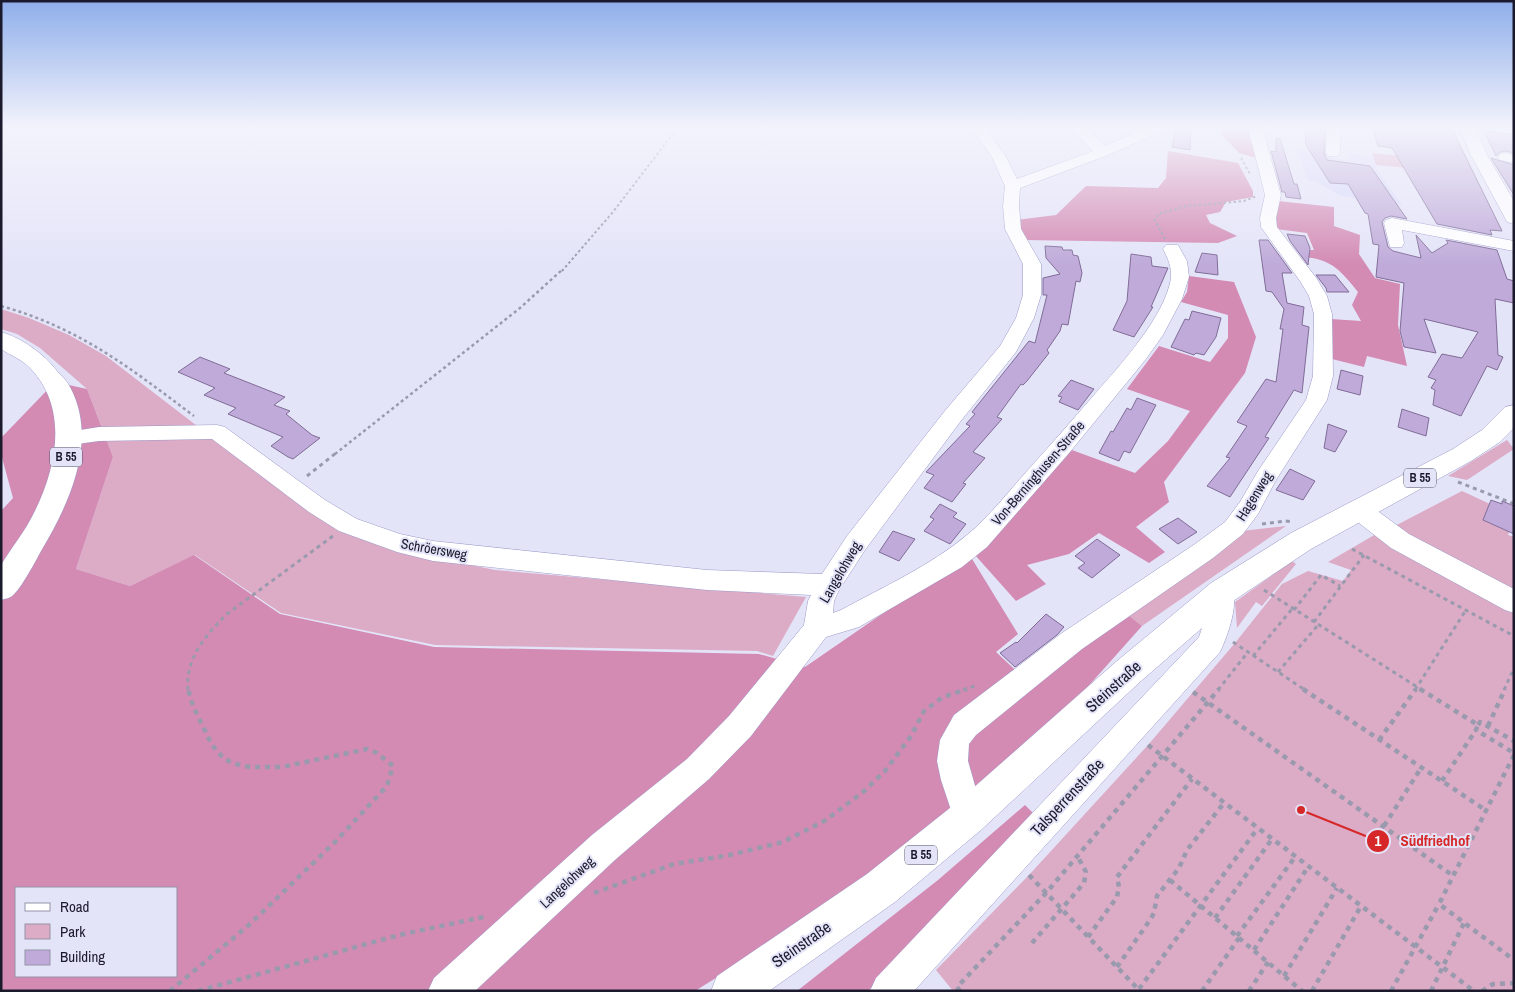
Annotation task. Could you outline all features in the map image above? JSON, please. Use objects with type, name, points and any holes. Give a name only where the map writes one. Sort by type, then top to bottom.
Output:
[{"type":"main road","points":[[1489,173],[1514,218]]},
{"type":"main road","name":"B 55","points":[[1,339],[33,359],[55,382],[64,397],[70,438],[62,482],[54,503],[22,560],[1,588]]},
{"type":"main road","name":"Steinstraße","points":[[732,991],[881,888],[968,817],[1129,670],[1228,598],[1295,544],[1462,454],[1491,436],[1514,413]]},
{"type":"street","points":[[1007,173],[1013,186],[1047,173]]},
{"type":"street","name":"Hagenweg","points":[[968,817],[954,767],[953,756],[954,744],[965,726],[1072,641],[1204,551],[1234,528],[1249,508],[1270,470],[1316,400],[1323,376],[1322,314],[1318,296],[1308,279],[1269,227],[1268,218],[1273,195],[1267,173]]},
{"type":"street","name":"Langelohweg","points":[[447,991],[604,847],[698,769],[740,726],[818,629],[819,610],[829,584],[856,543],[952,417],[1009,348],[1020,330],[1032,295],[1033,277],[1032,264],[1013,229],[1011,206],[1013,186]]},
{"type":"street","points":[[1396,243],[1392,224],[1514,246]]},
{"type":"street","name":"Von-Berninghusen-Straße","points":[[818,629],[849,619],[953,560],[978,540],[1000,517],[1062,447],[1139,355],[1153,335],[1177,290],[1180,277],[1178,261],[1172,249]]},
{"type":"street","name":"Schröersweg","points":[[217,432],[292,488],[348,525],[397,543],[433,551],[483,558],[707,580],[829,584]]},
{"type":"street","points":[[70,438],[99,434],[217,432]]},
{"type":"street","points":[[1359,510],[1400,541],[1514,602]]},
{"type":"street","name":"Talsperrenstraße","points":[[889,991],[1210,644],[1228,598]]},
{"type":"path","points":[[292,488],[476,343],[556,277],[582,250],[643,173]]},
{"type":"path","points":[[1172,249],[1156,220],[1158,214],[1187,206],[1244,201],[1258,196]]},
{"type":"path","points":[[1,306],[46,319],[93,342],[217,432]]},
{"type":"path","points":[[1458,482],[1512,502],[1510,505]]},
{"type":"path","points":[[170,991],[249,925],[336,841],[387,786],[393,766],[372,750],[352,751],[321,760],[261,768],[242,766],[227,760],[216,752],[189,698],[186,685],[187,674],[200,643],[227,614],[348,525]]},
{"type":"path","points":[[1352,549],[1514,636]]},
{"type":"path","points":[[1278,672],[1316,624],[1340,586],[1364,555]]},
{"type":"path","points":[[1253,656],[1321,575],[1340,586]]},
{"type":"path","points":[[1391,991],[1439,904],[1452,875],[1487,811],[1514,754],[1417,687],[1293,609],[1228,598],[1248,652],[1487,811]]},
{"type":"path","points":[[1379,740],[1417,687],[1466,610]]},
{"type":"path","points":[[960,991],[957,987],[1078,857],[1248,652]]},
{"type":"path","points":[[1488,726],[1514,668]]},
{"type":"path","points":[[1177,679],[1452,875]]},
{"type":"path","points":[[584,897],[674,864],[730,855],[783,842],[826,820],[863,792],[885,770],[911,736],[924,711],[943,697],[986,682]]},
{"type":"path","points":[[1442,782],[1480,722],[1514,741]]},
{"type":"path","points":[[1130,731],[1474,991]]},
{"type":"path","points":[[1384,826],[1421,768]]},
{"type":"path","points":[[1088,937],[1117,897],[1119,891],[1117,877],[1192,779]]},
{"type":"path","points":[[1116,967],[1150,920],[1154,913],[1157,896],[1182,862],[1187,850],[1224,803]]},
{"type":"path","points":[[1012,857],[1140,990],[1258,828]]},
{"type":"path","points":[[1215,918],[1272,839]]},
{"type":"path","points":[[1032,943],[1084,883],[1087,876],[1078,857]]},
{"type":"path","points":[[1202,991],[1295,857]]},
{"type":"path","points":[[1254,950],[1308,867]]},
{"type":"path","points":[[1170,880],[1302,991]]},
{"type":"path","points":[[1284,976],[1337,888]]},
{"type":"path","points":[[1439,904],[1514,960]]},
{"type":"path","points":[[1312,991],[1361,906]]},
{"type":"path","points":[[198,991],[399,935],[494,915]]},
{"type":"path","points":[[1431,991],[1464,923]]},
{"type":"path","points":[[1249,991],[1268,962]]},
{"type":"path","points":[[1482,991],[1493,984],[1514,983]]},
{"type":"shaded area","points":[[1166,173],[1244,173],[1253,191],[1253,197],[1226,202],[1220,212],[1206,215],[1210,223],[1237,236],[1218,243],[1023,240],[1016,220],[1056,215],[1086,186],[1158,188],[1166,178]]},
{"type":"shaded area","points":[[1306,173],[1379,173],[1402,205],[1341,196],[1315,181],[1309,181]]},
{"type":"shaded area","points":[[1278,201],[1334,207],[1334,226],[1360,235],[1359,254],[1375,278],[1400,284],[1398,325],[1407,366],[1367,356],[1364,367],[1328,358],[1331,319],[1361,321],[1352,305],[1358,292],[1336,268],[1322,260],[1304,257],[1298,250],[1314,250],[1307,233],[1276,229],[1271,222]]},
{"type":"shaded area","points":[[1189,276],[1234,282],[1256,337],[1245,373],[1164,482],[1169,502],[1136,527],[1165,552],[1149,563],[1099,533],[1069,554],[1027,565],[1046,584],[1016,601],[975,555],[1069,449],[1135,473],[1168,441],[1190,411],[1127,389],[1159,346],[1210,362],[1228,338],[1228,315],[1181,302],[1187,292]]},
{"type":"shaded area","points":[[55,382],[87,389],[113,457],[76,569],[130,586],[194,555],[280,614],[434,647],[759,654],[805,667],[969,554],[1018,634],[996,652],[1027,681],[1127,614],[1142,626],[1076,700],[969,797],[846,897],[695,991],[1,991],[1,511],[13,498],[1,454],[1,438]]},
{"type":"shaded area","points":[[1025,805],[1033,813],[911,948],[868,991],[797,991],[938,880]]},
{"type":"green space","points":[[1,309],[29,318],[69,335],[106,356],[244,462],[390,548],[495,570],[806,597],[773,656],[757,651],[435,645],[281,613],[195,555],[130,586],[76,569],[113,457],[87,389],[40,348],[17,334],[1,329]]},
{"type":"green space","points":[[1507,440],[1514,449],[1467,480],[1448,476]]},
{"type":"green space","points":[[1462,491],[1490,504],[1483,520],[1509,532],[1508,535],[1514,537],[1514,597],[1391,528]]},
{"type":"green space","points":[[1286,526],[1142,626],[1127,614],[1242,531]]},
{"type":"green space","points":[[1376,534],[1514,607],[1514,991],[953,991],[936,970],[1029,875],[1148,745],[1235,643],[1282,584],[1308,571],[1343,581],[1351,570],[1328,562]]},
{"type":"green space","points":[[1292,561],[1296,564],[1262,606],[1256,602],[1237,628],[1235,602]]},
{"type":"building","points":[[1277,173],[1291,173],[1294,184],[1297,184],[1301,199],[1286,197],[1285,192],[1282,192]]},
{"type":"building","points":[[1324,173],[1375,173],[1407,219],[1391,216],[1385,218],[1382,222],[1388,247],[1393,251],[1421,258],[1416,235],[1432,253],[1448,243],[1446,240],[1497,250],[1507,279],[1514,281],[1514,303],[1495,299],[1498,355],[1503,357],[1497,370],[1487,366],[1461,416],[1433,405],[1435,390],[1431,388],[1436,380],[1428,377],[1442,354],[1462,358],[1478,332],[1424,319],[1436,353],[1404,347],[1400,331],[1404,283],[1376,277],[1379,245],[1373,244],[1368,214],[1365,213],[1348,184],[1330,183]]},
{"type":"building","points":[[1407,173],[1474,173],[1502,231],[1490,230],[1492,235],[1437,224]]},
{"type":"building","points":[[1501,173],[1514,173],[1514,195]]},
{"type":"building","points":[[1287,234],[1305,236],[1310,248],[1308,265],[1290,241]]},
{"type":"building","points":[[1259,240],[1268,240],[1292,273],[1282,273],[1287,303],[1304,307],[1302,325],[1309,327],[1302,393],[1294,390],[1265,437],[1269,438],[1230,497],[1207,486],[1230,458],[1226,457],[1247,426],[1237,422],[1266,379],[1276,382],[1283,329],[1280,329],[1284,309],[1272,292],[1266,291]]},
{"type":"building","points":[[1045,246],[1062,247],[1063,250],[1072,250],[1073,255],[1078,256],[1082,273],[1080,282],[1076,281],[1068,325],[1062,324],[1060,331],[1047,350],[1049,353],[1027,381],[1023,385],[1021,384],[997,417],[1002,419],[973,452],[985,458],[963,483],[966,484],[952,502],[924,488],[934,475],[926,472],[970,426],[966,424],[975,414],[972,412],[1029,341],[1035,343],[1047,295],[1043,295],[1043,278],[1060,274],[1046,258]]},
{"type":"building","points":[[1202,253],[1217,255],[1218,275],[1195,272]]},
{"type":"building","points":[[1131,254],[1151,257],[1152,266],[1168,268],[1151,307],[1153,307],[1134,337],[1113,330],[1127,301]]},
{"type":"building","points":[[1316,275],[1335,275],[1349,292],[1327,292]]},
{"type":"building","points":[[1192,311],[1221,318],[1216,337],[1204,355],[1196,353],[1194,355],[1171,347],[1185,319],[1189,320]]},
{"type":"building","points":[[200,357],[230,369],[224,373],[285,397],[274,405],[290,411],[286,414],[312,435],[320,438],[293,459],[271,446],[283,437],[228,414],[236,408],[204,395],[215,388],[178,372]]},
{"type":"building","points":[[1341,370],[1363,376],[1360,395],[1337,389]]},
{"type":"building","points":[[1071,380],[1094,389],[1078,410],[1059,402],[1062,397],[1058,396]]},
{"type":"building","points":[[1137,398],[1156,405],[1130,453],[1124,451],[1119,461],[1099,453],[1111,431],[1113,432],[1127,408],[1131,410]]},
{"type":"building","points":[[1402,409],[1429,418],[1426,436],[1398,427]]},
{"type":"building","points":[[1328,424],[1347,431],[1335,452],[1324,448]]},
{"type":"building","points":[[1290,469],[1315,481],[1303,500],[1276,490]]},
{"type":"building","points":[[1491,500],[1502,504],[1502,501],[1514,506],[1514,534],[1483,520]]},
{"type":"building","points":[[940,504],[957,513],[953,517],[966,524],[950,544],[924,531],[934,519],[930,517]]},
{"type":"building","points":[[1178,518],[1197,532],[1178,544],[1159,529]]},
{"type":"building","points":[[893,531],[915,539],[899,561],[879,552]]},
{"type":"building","points":[[1097,539],[1120,555],[1092,578],[1078,568],[1085,563],[1075,556]]},
{"type":"building","points":[[1046,614],[1064,627],[1057,635],[1015,667],[1000,653],[1017,643]]},
{"type":"place","name":"Südfriedhof","points":[[1301,810]]}]
